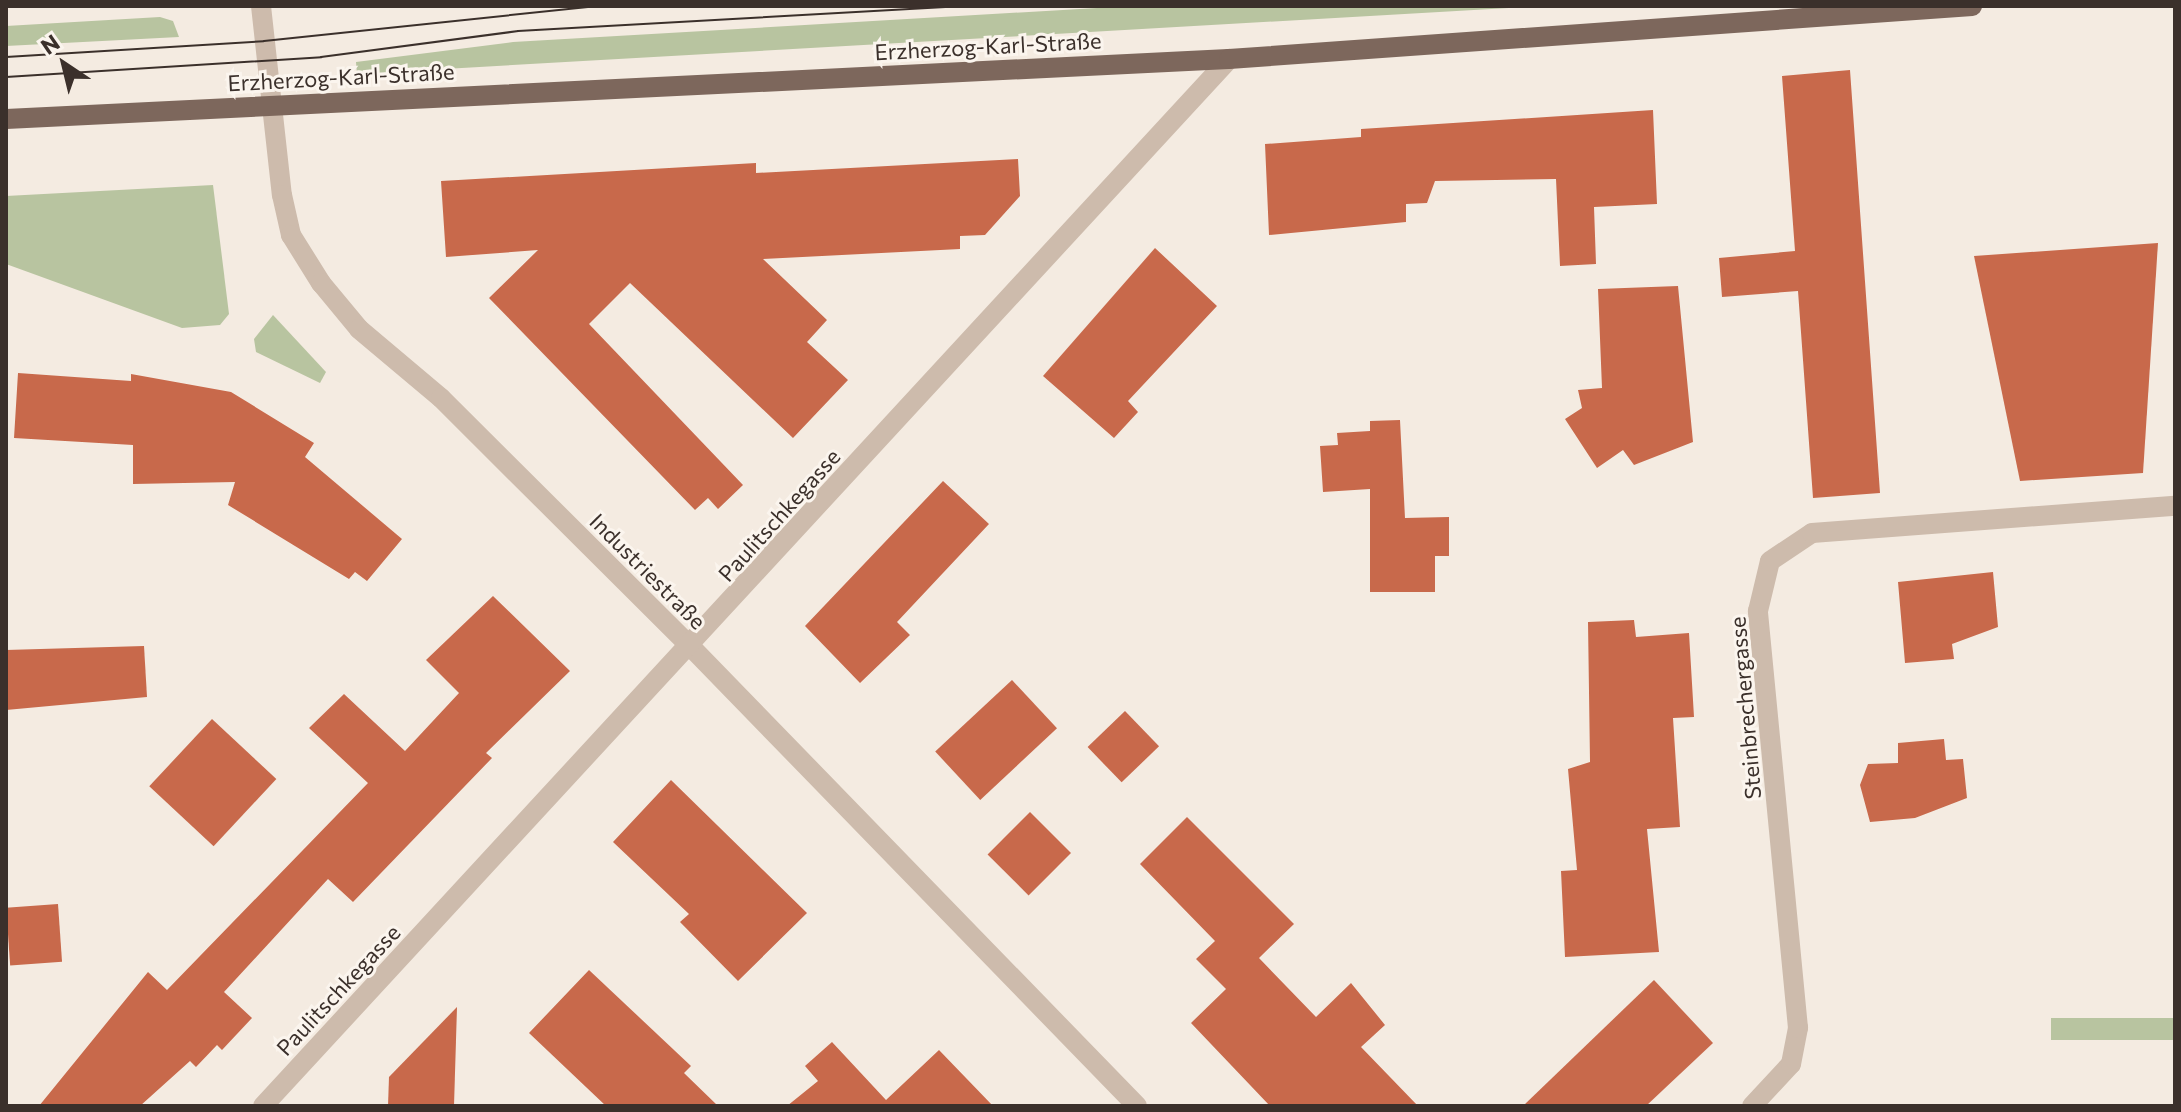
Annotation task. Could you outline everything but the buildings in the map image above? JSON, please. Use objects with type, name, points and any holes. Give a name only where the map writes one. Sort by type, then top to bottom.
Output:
[{"type":"main road","name":"Erzherzog-Karl-Straße","points":[[6,119],[1229,59],[1972,6]]},
{"type":"street","name":"Industriestraße","points":[[261,6],[270,105],[291,235],[321,283],[359,329],[441,398],[691,647],[1137,1106]]},
{"type":"street","name":"Paulitschkegasse","points":[[263,1106],[691,647],[1229,59]]},
{"type":"street","name":"Steinbrechergasse","points":[[1752,1106],[1791,1064],[1798,1028],[1758,611],[1770,561],[1812,533],[2175,506]]},
{"type":"green space","points":[[1131,6],[1544,6],[357,74],[356,62],[513,42]]},
{"type":"green space","points":[[160,17],[173,21],[179,37],[6,46],[6,26]]},
{"type":"green space","points":[[213,185],[229,314],[220,325],[182,328],[6,264],[6,196]]},
{"type":"green space","points":[[273,315],[326,372],[320,383],[256,352],[254,339]]},
{"type":"green space","points":[[2051,1018],[2175,1018],[2175,1040],[2051,1040]]},
{"type":"tram line","points":[[6,57],[264,41],[595,6]]},
{"type":"tram line","points":[[6,77],[321,57],[518,31],[963,6]]}]
